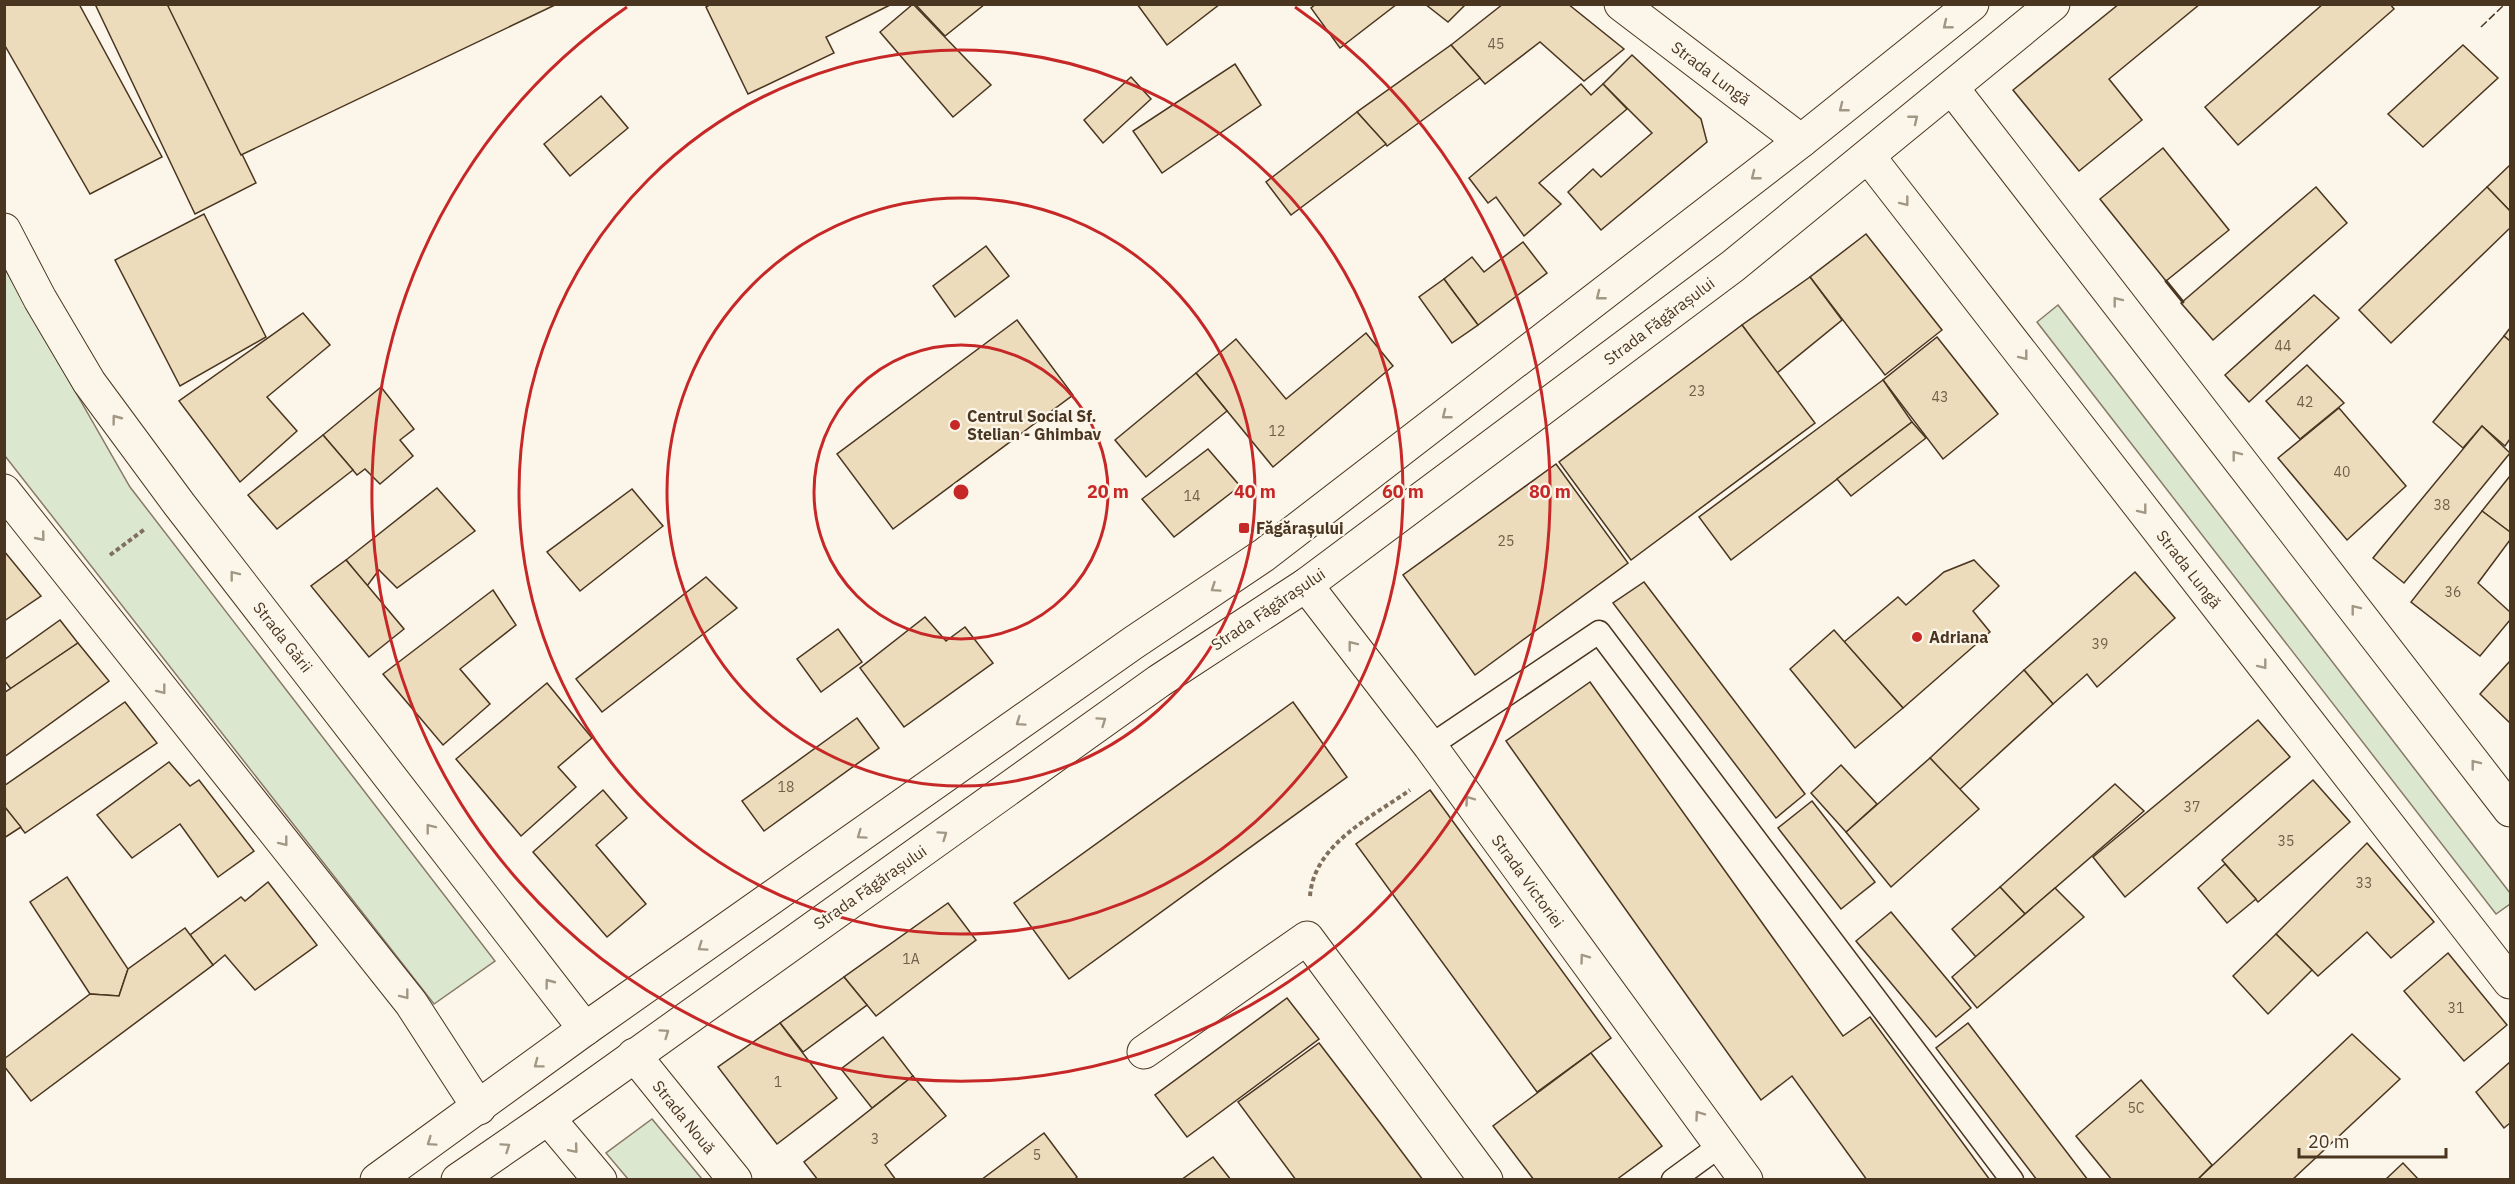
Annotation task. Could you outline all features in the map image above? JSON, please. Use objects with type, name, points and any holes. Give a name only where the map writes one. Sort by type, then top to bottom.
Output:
[{"type":"main road","name":"Strada Lungă","points":[[1622,4],[1801,141]]},
{"type":"main road","points":[[377,1179],[479,1108],[585,1029],[1133,643],[1264,555],[1801,141],[1972,4]]},
{"type":"main road","name":"Strada Făgărașului","points":[[458,1179],[548,1118],[1159,681],[1306,585],[1732,266],[2053,4]]},
{"type":"main road","points":[[1952,88],[2511,810]]},
{"type":"main road","name":"Strada Lungă","points":[[1868,156],[2500,949],[2511,982]]},
{"type":"main road","name":"Strada Gării","points":[[4,230],[40,299],[89,382],[179,504],[585,1029]]},
{"type":"main road","points":[[4,491],[411,1003],[479,1108]]},
{"type":"main road","name":"Strada Victoriei","points":[[1306,585],[1437,756],[1746,1179]]},
{"type":"main road","points":[[1144,1052],[1307,938],[1486,1179]]},
{"type":"main road","name":"Strada Nouă","points":[[634,1055],[735,1179]]},
{"type":"main road","points":[[548,1118],[600,1179]]},
{"type":"lane","points":[[1437,756],[1599,632],[2012,1179]]},
{"type":"lane","points":[[1673,1179],[1721,1145]]},
{"type":"path","points":[[75,580],[179,504]]},
{"type":"path","points":[[1307,938],[1311,884],[1319,862],[1337,842],[1437,756]]},
{"type":"green space","points":[[4,267],[130,487],[495,961],[434,1004],[5,456]]},
{"type":"green space","points":[[2058,305],[2510,893],[2510,904],[2496,914],[2037,322]]},
{"type":"green space","points":[[652,1119],[702,1179],[628,1179],[606,1153]]},
{"type":"building","points":[[4,4],[79,4],[162,157],[90,194],[4,44]]},
{"type":"building","points":[[95,4],[169,4],[256,183],[195,214]]},
{"type":"building","points":[[167,4],[557,4],[241,155]]},
{"type":"building","points":[[711,4],[892,4],[826,37],[834,53],[748,94],[706,7]]},
{"type":"building","points":[[913,4],[991,85],[953,117],[880,32]]},
{"type":"building","points":[[915,4],[985,4],[945,36]]},
{"type":"building","points":[[1137,4],[1220,4],[1167,45]]},
{"type":"building","points":[[1316,4],[1397,4],[1340,48],[1311,8]]},
{"type":"building","points":[[1425,4],[1466,4],[1448,22]]},
{"type":"building","points":[[1503,4],[1568,4],[1624,49],[1584,81],[1540,42],[1485,84],[1451,45]]},
{"type":"building","points":[[2119,4],[2200,4],[2109,79],[2142,120],[2079,171],[2013,90]]},
{"type":"building","points":[[2323,4],[2390,4],[2394,9],[2238,145],[2205,107]]},
{"type":"building","points":[[1451,45],[1480,78],[1387,146],[1357,112]]},
{"type":"building","points":[[2463,45],[2498,78],[2423,147],[2388,114]]},
{"type":"building","points":[[1632,55],[1701,119],[1707,142],[1601,230],[1568,192],[1593,169],[1601,177],[1652,133],[1603,84]]},
{"type":"building","points":[[1235,64],[1261,105],[1162,173],[1133,131]]},
{"type":"building","points":[[1131,77],[1151,99],[1103,143],[1084,120]]},
{"type":"building","points":[[1581,84],[1591,95],[1603,84],[1627,109],[1539,183],[1561,204],[1524,236],[1496,197],[1488,203],[1469,178]]},
{"type":"building","points":[[601,96],[628,128],[570,176],[544,144]]},
{"type":"building","points":[[1357,112],[1386,144],[1291,215],[1266,182]]},
{"type":"building","points":[[2163,148],[2229,230],[2166,281],[2100,199]]},
{"type":"building","points":[[2510,165],[2510,211],[2487,187]]},
{"type":"building","points":[[2316,187],[2347,223],[2213,340],[2181,303]]},
{"type":"building","points":[[2487,187],[2510,211],[2510,228],[2391,343],[2359,310]]},
{"type":"building","points":[[204,214],[266,337],[180,386],[115,260]]},
{"type":"building","points":[[1866,234],[1942,330],[1885,375],[1810,277]]},
{"type":"building","points":[[1523,242],[1547,273],[1478,325],[1444,279],[1472,257],[1484,272]]},
{"type":"building","points":[[986,246],[1009,276],[955,317],[933,286]]},
{"type":"building","points":[[1810,277],[1842,320],[1777,373],[1742,325]]},
{"type":"building","points":[[1444,279],[1478,325],[1452,343],[1419,297]]},
{"type":"building","points":[[2314,295],[2339,318],[2249,402],[2225,375]]},
{"type":"building","points":[[303,313],[330,345],[267,397],[297,431],[240,482],[179,401]]},
{"type":"building","name":"Centrul Social Sf. Stelian - Ghimbav","points":[[1017,320],[1073,395],[893,529],[837,454]]},
{"type":"building","points":[[1742,325],[1815,423],[1631,560],[1559,462]]},
{"type":"building","points":[[2510,328],[2510,341],[2504,336]]},
{"type":"building","points":[[1366,333],[1393,366],[1273,467],[1196,373],[1236,339],[1286,399]]},
{"type":"building","points":[[2504,336],[2510,341],[2510,439],[2505,446],[2482,426],[2463,448],[2433,422]]},
{"type":"building","points":[[1937,337],[1998,414],[1943,459],[1883,380]]},
{"type":"building","points":[[2307,365],[2344,403],[2300,439],[2266,401]]},
{"type":"building","points":[[1196,373],[1227,411],[1146,477],[1115,440]]},
{"type":"building","points":[[1883,380],[1912,422],[1731,560],[1699,517]]},
{"type":"building","points":[[381,387],[414,429],[400,440],[413,456],[380,484],[365,469],[357,475],[323,435]]},
{"type":"building","points":[[2339,408],[2406,486],[2347,540],[2278,458]]},
{"type":"building","points":[[1912,422],[1926,438],[1851,496],[1837,479]]},
{"type":"building","points":[[2482,426],[2510,453],[2404,583],[2373,558]]},
{"type":"building","points":[[323,435],[353,470],[277,529],[248,495]]},
{"type":"building","points":[[1208,449],[1240,486],[1174,537],[1142,499]]},
{"type":"building","points":[[1556,464],[1628,563],[1475,675],[1403,575]]},
{"type":"building","points":[[2510,476],[2510,532],[2482,511]]},
{"type":"building","points":[[437,488],[475,531],[397,588],[379,570],[367,586],[346,560]]},
{"type":"building","points":[[632,489],[663,526],[580,591],[547,552]]},
{"type":"building","points":[[2482,511],[2510,532],[2510,540],[2478,583],[2510,612],[2510,620],[2480,656],[2411,602]]},
{"type":"building","points":[[4,551],[41,596],[4,621]]},
{"type":"building","points":[[346,560],[404,629],[369,657],[311,586]]},
{"type":"building","name":"Adriana","points":[[1974,560],[1999,586],[1973,611],[1990,632],[1903,708],[1844,642],[1898,597],[1906,605],[1944,572]]},
{"type":"building","points":[[2135,572],[2175,618],[2097,687],[2087,674],[2053,704],[2024,670]]},
{"type":"building","points":[[706,577],[737,608],[602,712],[576,679]]},
{"type":"building","points":[[1644,582],[1805,794],[1776,818],[1613,603]]},
{"type":"building","points":[[493,590],[516,625],[460,669],[490,704],[443,745],[383,674]]},
{"type":"building","points":[[925,617],[946,641],[965,627],[993,663],[904,727],[860,668]]},
{"type":"building","points":[[60,620],[78,643],[11,689],[4,680],[4,660]]},
{"type":"building","points":[[838,629],[862,662],[821,692],[797,659]]},
{"type":"building","points":[[1834,630],[1903,708],[1855,748],[1790,669]]},
{"type":"building","points":[[78,643],[109,681],[4,757],[4,693]]},
{"type":"building","points":[[2510,661],[2510,723],[2480,694]]},
{"type":"building","points":[[2024,670],[2053,704],[1959,790],[1930,758]]},
{"type":"building","points":[[1590,682],[1843,1036],[1870,1017],[1990,1180],[1867,1180],[1792,1076],[1761,1100],[1506,741]]},
{"type":"building","points":[[547,683],[592,738],[558,767],[576,787],[521,836],[456,759]]},
{"type":"building","points":[[125,702],[157,743],[25,833],[4,806],[4,786]]},
{"type":"building","points":[[1293,702],[1347,777],[1069,979],[1014,903]]},
{"type":"building","points":[[857,718],[879,748],[764,831],[742,801]]},
{"type":"building","points":[[2258,720],[2290,757],[2125,897],[2093,857]]},
{"type":"building","points":[[1930,758],[1979,809],[1891,887],[1846,832]]},
{"type":"building","points":[[169,762],[190,786],[199,780],[254,851],[218,877],[180,824],[132,858],[97,815]]},
{"type":"building","points":[[1841,765],[1877,804],[1846,832],[1811,793]]},
{"type":"building","points":[[2313,780],[2350,822],[2258,902],[2222,860]]},
{"type":"building","points":[[2115,784],[2144,811],[2025,914],[2000,887]]},
{"type":"building","points":[[603,790],[627,818],[596,845],[646,904],[607,937],[533,852]]},
{"type":"building","points":[[1430,790],[1611,1038],[1537,1092],[1356,844]]},
{"type":"building","points":[[1812,801],[1875,882],[1841,909],[1778,828]]},
{"type":"building","points":[[4,806],[21,827],[4,838]]},
{"type":"building","points":[[2367,843],[2434,922],[2391,958],[2367,932],[2318,976],[2276,934]]},
{"type":"building","points":[[2225,864],[2256,899],[2227,923],[2198,888]]},
{"type":"building","points":[[67,877],[128,969],[119,996],[90,994],[30,902]]},
{"type":"building","points":[[268,882],[317,945],[255,990],[225,955],[213,965],[190,935],[241,897],[245,901]]},
{"type":"building","points":[[2000,887],[2025,914],[1976,957],[1952,929]]},
{"type":"building","points":[[2055,888],[2084,917],[1977,1008],[1952,977]]},
{"type":"building","points":[[948,903],[976,940],[876,1016],[844,977]]},
{"type":"building","points":[[1891,912],[1971,1008],[1936,1037],[1856,941]]},
{"type":"building","points":[[185,928],[213,965],[31,1101],[4,1066],[4,1059],[90,994],[119,996],[128,969]]},
{"type":"building","points":[[2276,934],[2312,970],[2268,1014],[2233,976]]},
{"type":"building","points":[[2448,953],[2507,1025],[2464,1061],[2404,991]]},
{"type":"building","points":[[844,977],[867,1005],[803,1052],[780,1023]]},
{"type":"building","points":[[1287,998],[1319,1039],[1187,1137],[1155,1095]]},
{"type":"building","points":[[780,1023],[837,1098],[777,1144],[718,1067]]},
{"type":"building","points":[[1968,1023],[2088,1180],[2037,1180],[1936,1048]]},
{"type":"building","points":[[2352,1034],[2400,1079],[2292,1180],[2197,1180]]},
{"type":"building","points":[[883,1037],[913,1076],[872,1108],[841,1069]]},
{"type":"building","points":[[1319,1043],[1423,1180],[1296,1180],[1238,1102]]},
{"type":"building","points":[[1591,1053],[1662,1146],[1616,1180],[1534,1180],[1493,1126]]},
{"type":"building","points":[[2510,1062],[2510,1123],[2504,1128],[2476,1092]]},
{"type":"building","points":[[913,1076],[946,1116],[885,1165],[896,1180],[818,1180],[804,1162]]},
{"type":"building","points":[[2141,1080],[2212,1165],[2197,1180],[2112,1180],[2076,1136]]},
{"type":"building","points":[[1044,1133],[1077,1177],[1074,1180],[981,1180]]},
{"type":"building","points":[[1213,1157],[1231,1180],[1181,1180]]},
{"type":"building","points":[[2403,1163],[2419,1180],[2385,1180]]},
{"type":"fence","points":[[2481,27],[2505,4]]},
{"type":"wall","points":[[2166,281],[2183,302]]},
{"type":"place","name":"Centrul Social Sf. Stelian - Ghimbav","points":[[955,425]]},
{"type":"place","name":"Făgărașului","points":[[1244,528]]},
{"type":"place","name":"Adriana","points":[[1917,637]]}]
